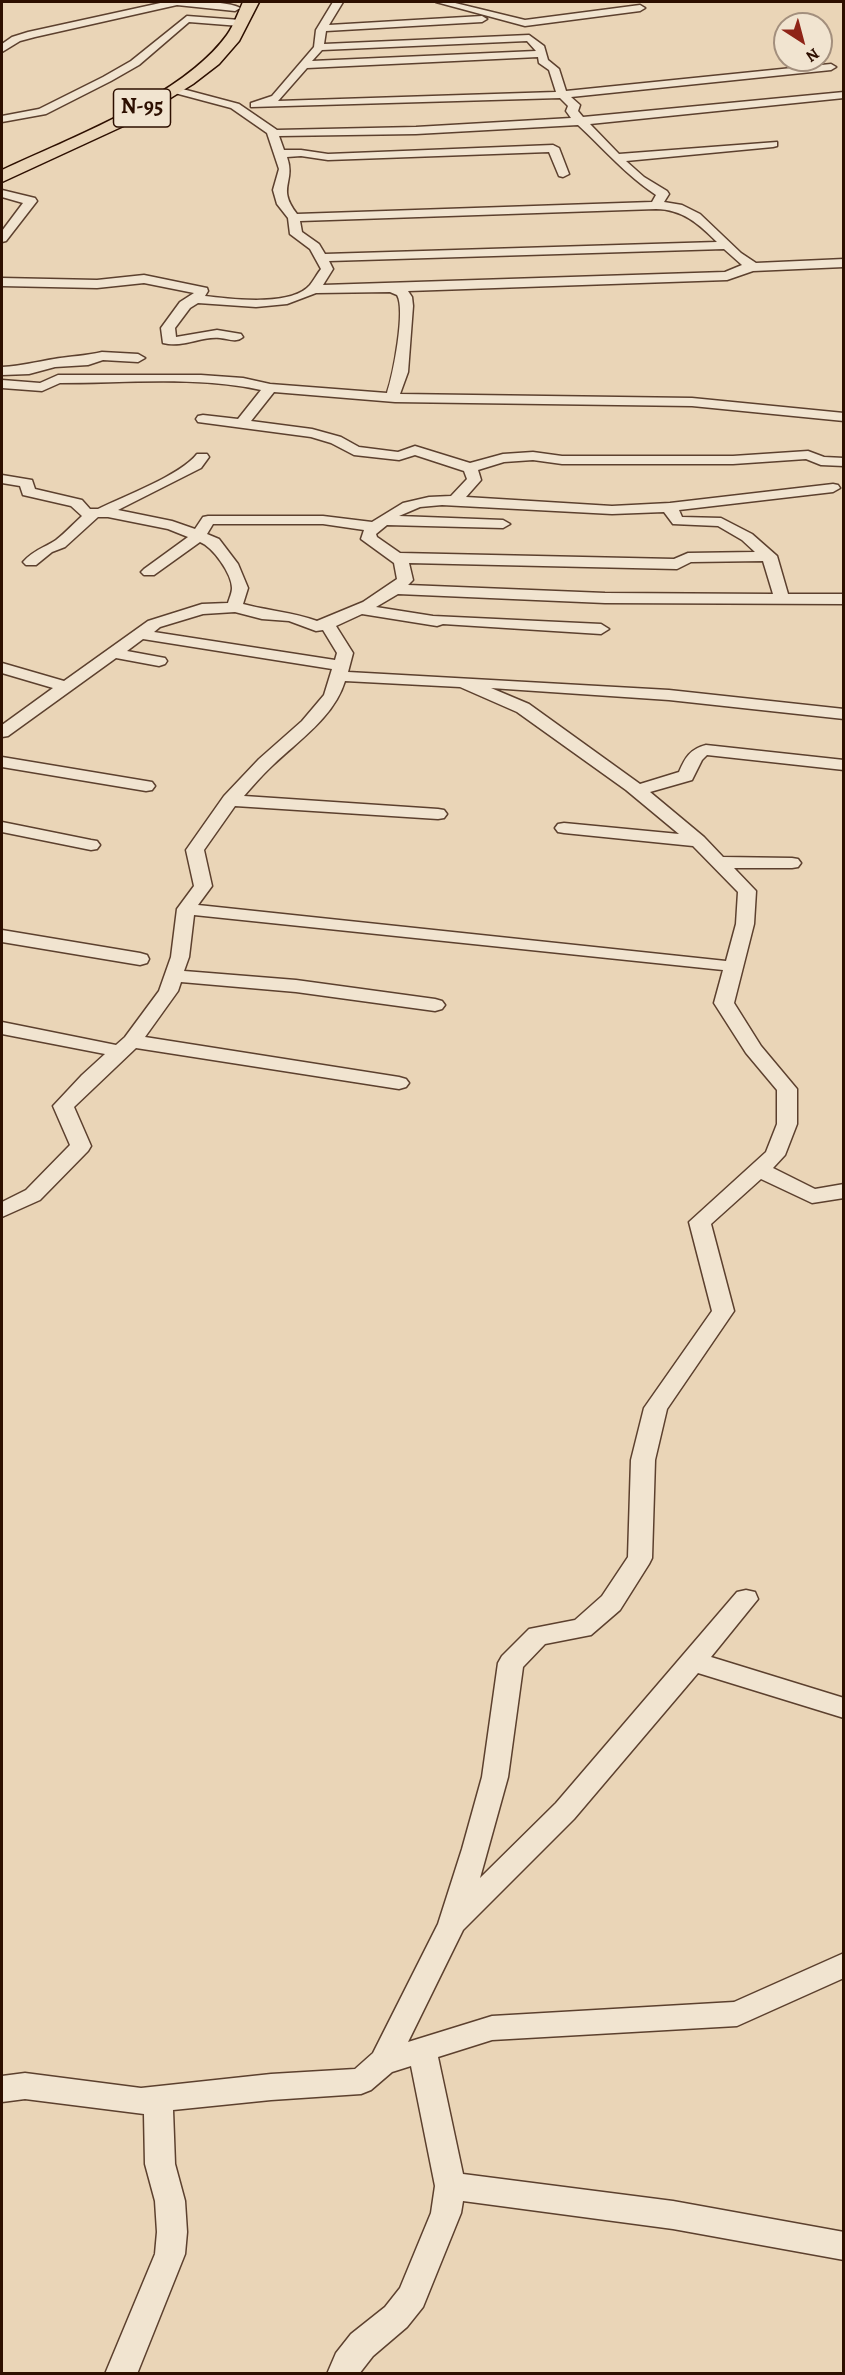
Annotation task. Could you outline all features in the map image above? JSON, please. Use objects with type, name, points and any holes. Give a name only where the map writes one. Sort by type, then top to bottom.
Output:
[{"type":"highway","name":"N-95","points":[[2,177],[100,130],[175,90],[208,65],[233,38],[246,11]]},
{"type":"street","points":[[2,49],[16,39],[32,34],[177,2],[246,11]]},
{"type":"street","points":[[319,47],[316,41],[317,34],[338,2]]},
{"type":"street","points":[[441,2],[525,23],[640,8]]},
{"type":"street","points":[[2,118],[42,112],[107,79],[135,63],[187,19],[246,11]]},
{"type":"street","points":[[323,28],[504,17]]},
{"type":"street","points":[[240,110],[276,98],[319,47],[529,38],[539,46],[543,54],[543,62],[554,69],[562,95],[574,105],[574,116],[616,158],[640,179],[663,194],[656,205]]},
{"type":"street","points":[[304,65],[543,54]]},
{"type":"street","points":[[255,105],[562,95],[783,72]]},
{"type":"street","points":[[175,90],[235,106],[273,133],[285,169],[279,190],[284,204],[294,218],[296,234],[314,247],[327,269],[314,289],[304,295],[264,302],[230,303],[196,299]]},
{"type":"street","points":[[273,133],[583,123],[687,114],[843,95]]},
{"type":"street","points":[[616,158],[773,144]]},
{"type":"street","points":[[280,154],[302,153],[328,157],[553,148],[563,174]]},
{"type":"street","points":[[2,194],[31,201],[2,238]]},
{"type":"street","points":[[294,218],[667,204],[699,217],[737,256],[753,267]]},
{"type":"street","points":[[321,258],[727,244]]},
{"type":"street","points":[[314,289],[727,276],[741,269],[753,267],[843,263]]},
{"type":"street","points":[[2,282],[97,284],[144,279],[202,291],[196,299],[185,305],[168,328],[170,334],[168,340],[176,342],[217,334],[236,337]]},
{"type":"street","points":[[392,288],[402,292],[406,297],[407,306],[401,372],[392,397],[395,398]]},
{"type":"street","points":[[2,370],[29,370],[55,363],[88,361],[102,356],[138,358]]},
{"type":"street","points":[[2,384],[42,387],[58,379],[149,377],[243,382],[270,388],[395,398],[692,402],[843,417]]},
{"type":"street","points":[[241,424],[270,388]]},
{"type":"street","points":[[203,419],[326,436],[352,447],[354,451],[399,456],[415,450],[424,451],[470,468],[503,458],[533,456],[562,460],[733,460],[808,455],[820,461],[843,462]]},
{"type":"street","points":[[31,562],[98,513],[181,474],[196,465],[202,457]]},
{"type":"street","points":[[455,501],[474,480],[470,468]]},
{"type":"street","points":[[2,479],[27,483],[28,492],[77,503],[83,511],[172,525],[214,542],[230,564],[240,588],[235,607]]},
{"type":"street","points":[[2,732],[154,624],[202,609],[235,607],[262,614],[292,617],[316,626],[363,610],[405,580],[401,561],[369,539],[369,533],[392,512],[425,499],[612,510],[670,507],[791,494],[814,488],[833,488]]},
{"type":"street","points":[[670,507],[674,518],[682,522],[721,522],[747,537],[769,556],[782,599]]},
{"type":"street","points":[[149,572],[198,536],[208,520],[503,524]]},
{"type":"street","points":[[398,558],[676,564],[688,558],[769,556]]},
{"type":"street","points":[[395,589],[605,598],[843,599]]},
{"type":"street","points":[[363,610],[437,621],[601,629]]},
{"type":"street","points":[[2,1210],[33,1195],[81,1146],[63,1106],[88,1078],[126,1046],[168,991],[180,957],[186,909],[203,886],[195,850],[230,800],[265,763],[308,725],[332,696],[345,653],[327,624]]},
{"type":"street","points":[[139,634],[341,671],[463,682],[669,695],[843,714]]},
{"type":"street","points":[[112,653],[159,661]]},
{"type":"street","points":[[2,668],[65,686]]},
{"type":"street","points":[[383,2062],[452,1924],[476,1849],[495,1777],[511,1663],[538,1636],[582,1628],[611,1603],[640,1558],[643,1460],[656,1408],[723,1311],[700,1222],[775,1155],[788,1124],[787,1089],[753,1049],[724,1003],[745,924],[747,891],[698,841],[637,790],[523,708],[463,682]]},
{"type":"street","points":[[637,790],[653,787],[675,777],[686,776],[694,757],[706,750],[843,765]]},
{"type":"street","points":[[2,762],[146,786]]},
{"type":"street","points":[[230,800],[438,814]]},
{"type":"street","points":[[2,827],[91,846]]},
{"type":"street","points":[[564,828],[698,841]]},
{"type":"street","points":[[718,862],[792,863]]},
{"type":"street","points":[[186,909],[720,965]]},
{"type":"street","points":[[2,936],[140,959]]},
{"type":"street","points":[[173,976],[296,986],[435,1005]]},
{"type":"street","points":[[2,1028],[399,1083]]},
{"type":"street","points":[[758,1170],[812,1196],[843,1191]]},
{"type":"street","points":[[452,1924],[566,1811],[746,1599]]},
{"type":"street","points":[[694,1662],[843,1708]]},
{"type":"street","points":[[2,2089],[25,2086],[141,2101],[361,2080],[383,2062],[492,2028],[737,2014],[843,1965]]},
{"type":"street","points":[[343,2373],[362,2345],[396,2318],[412,2297],[446,2213],[450,2186],[422,2051]]},
{"type":"street","points":[[121,2373],[170,2254],[172,2232],[170,2201],[160,2164],[158,2099]]},
{"type":"street","points":[[450,2186],[673,2215],[843,2246]]}]
